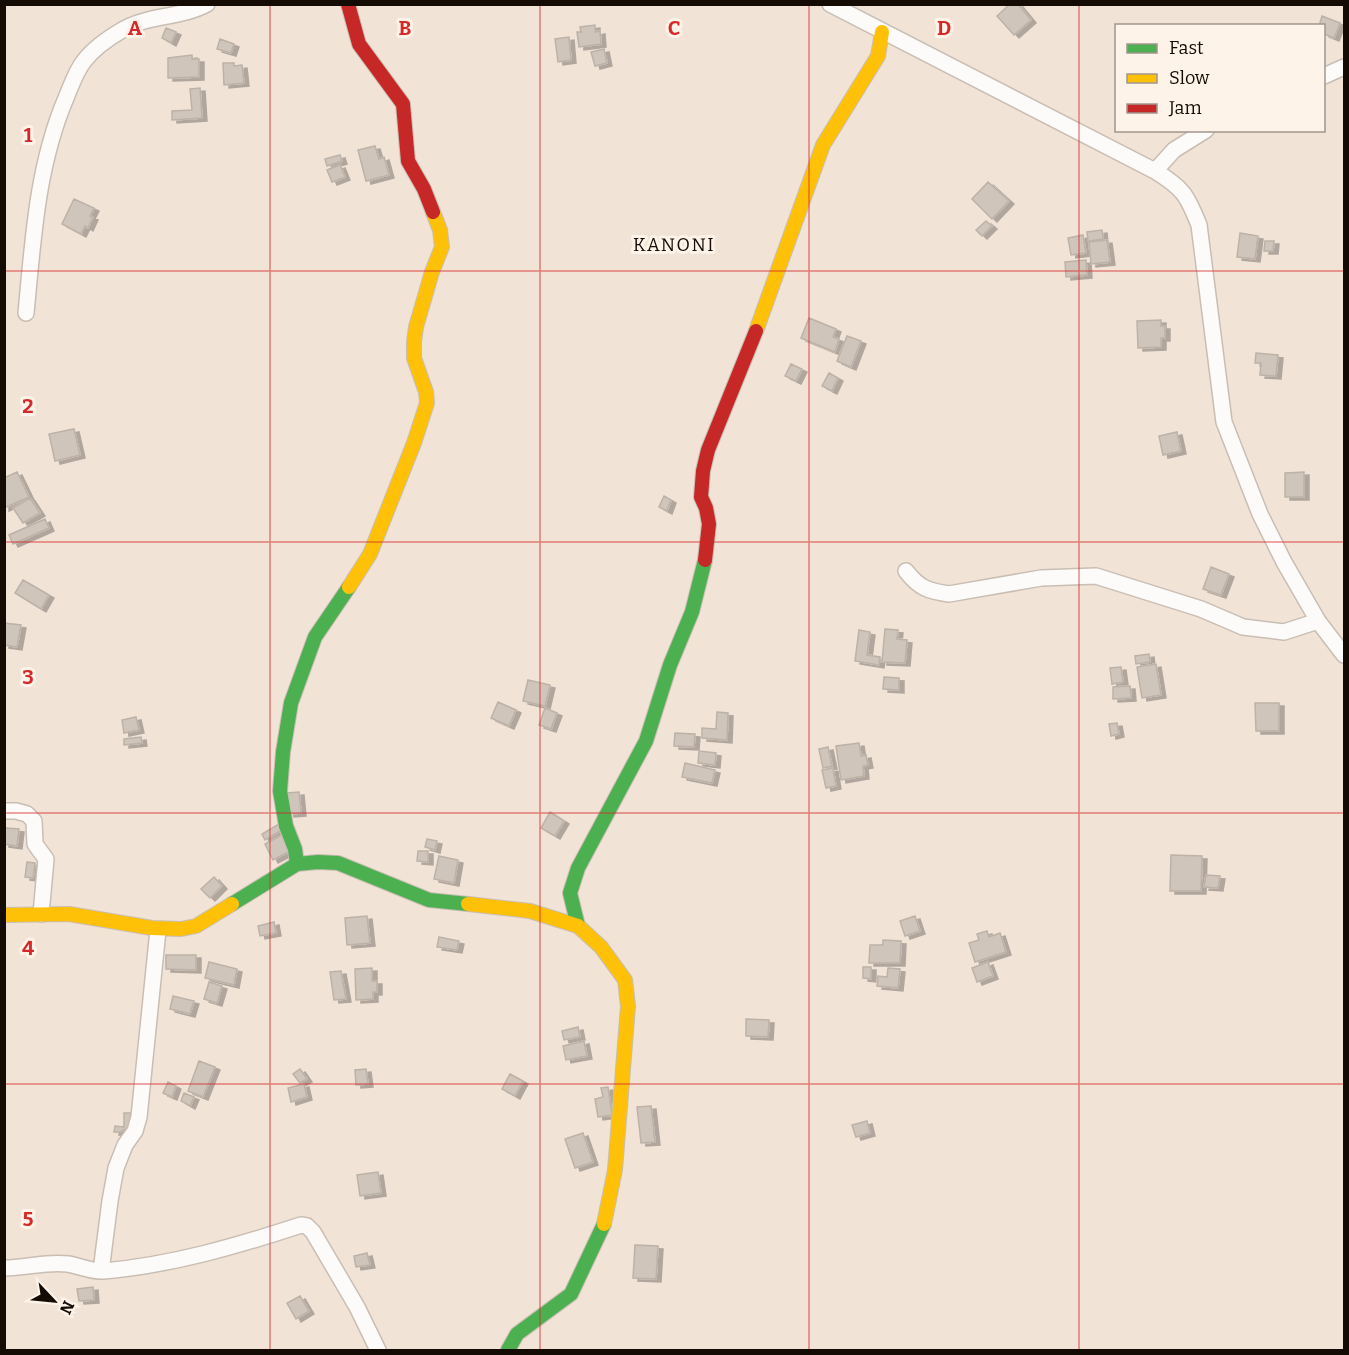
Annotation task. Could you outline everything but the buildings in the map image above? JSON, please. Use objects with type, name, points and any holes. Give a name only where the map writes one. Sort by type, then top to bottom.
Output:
[{"type":"street","points":[[26,313],[38,197],[55,123],[83,62],[100,45],[125,28],[193,10],[207,4]]},
{"type":"street","points":[[297,864],[295,849],[286,826],[280,791],[283,752],[291,703],[315,637],[369,554],[414,443],[427,403],[426,392],[414,358],[416,327],[442,247],[440,230],[434,213],[408,161],[403,104],[359,44],[348,4]]},
{"type":"street","points":[[830,4],[1155,171],[1183,191],[1199,225],[1224,422],[1260,514],[1284,562],[1318,621],[1344,655]]},
{"type":"street","points":[[578,926],[570,893],[578,868],[645,741],[670,665],[692,612],[706,557],[709,524],[701,497],[703,471],[708,450],[771,292],[823,145],[878,56],[882,32]]},
{"type":"street","points":[[878,56],[907,45]]},
{"type":"street","points":[[1325,75],[1344,67]]},
{"type":"street","points":[[1155,171],[1174,150],[1203,132]]},
{"type":"street","points":[[906,571],[917,584],[934,592],[949,594],[1041,578],[1096,576],[1201,609],[1244,627],[1284,632],[1318,621]]},
{"type":"street","points":[[4,811],[16,810],[27,814],[34,821],[35,844],[46,859],[41,914]]},
{"type":"street","points":[[4,915],[79,915],[158,930],[182,930],[196,926],[297,864],[318,861],[338,863],[429,900],[530,911],[578,926],[601,947],[625,980],[628,1006],[615,1170],[603,1229],[577,1284],[571,1294],[517,1334],[508,1350]]},
{"type":"street","points":[[102,1271],[110,1201],[117,1168],[125,1145],[135,1131],[139,1117],[158,930]]},
{"type":"street","points":[[4,1268],[68,1264],[102,1271],[207,1254],[301,1225],[307,1226],[313,1232],[357,1307],[378,1350]]},
{"type":"traffic: fast","points":[[578,926],[570,893],[578,868],[646,741],[670,665],[692,612],[705,560]]},
{"type":"traffic: fast","points":[[297,864],[295,849],[286,826],[280,791],[283,752],[291,703],[315,637],[349,587]]},
{"type":"traffic: fast","points":[[232,904],[297,864],[318,862],[338,863],[429,900],[468,904]]},
{"type":"traffic: fast","points":[[508,1350],[517,1334],[571,1294],[604,1224]]},
{"type":"traffic: slow","points":[[756,331],[823,145],[878,56],[882,32]]},
{"type":"traffic: slow","points":[[349,587],[370,554],[414,443],[427,403],[426,392],[414,358],[414,342],[432,272],[442,247],[440,230],[433,212]]},
{"type":"traffic: slow","points":[[4,915],[69,914],[152,928],[181,929],[196,926],[232,904]]},
{"type":"traffic: slow","points":[[468,904],[530,911],[578,926],[601,947],[625,980],[628,1006],[615,1170],[604,1224]]},
{"type":"traffic: jam","points":[[348,4],[359,44],[403,104],[408,161],[424,189],[433,212]]},
{"type":"traffic: jam","points":[[705,560],[709,524],[701,497],[703,471],[708,450],[756,331]]},
{"type":"district","name":"KANONI","points":[[674,245]]}]
